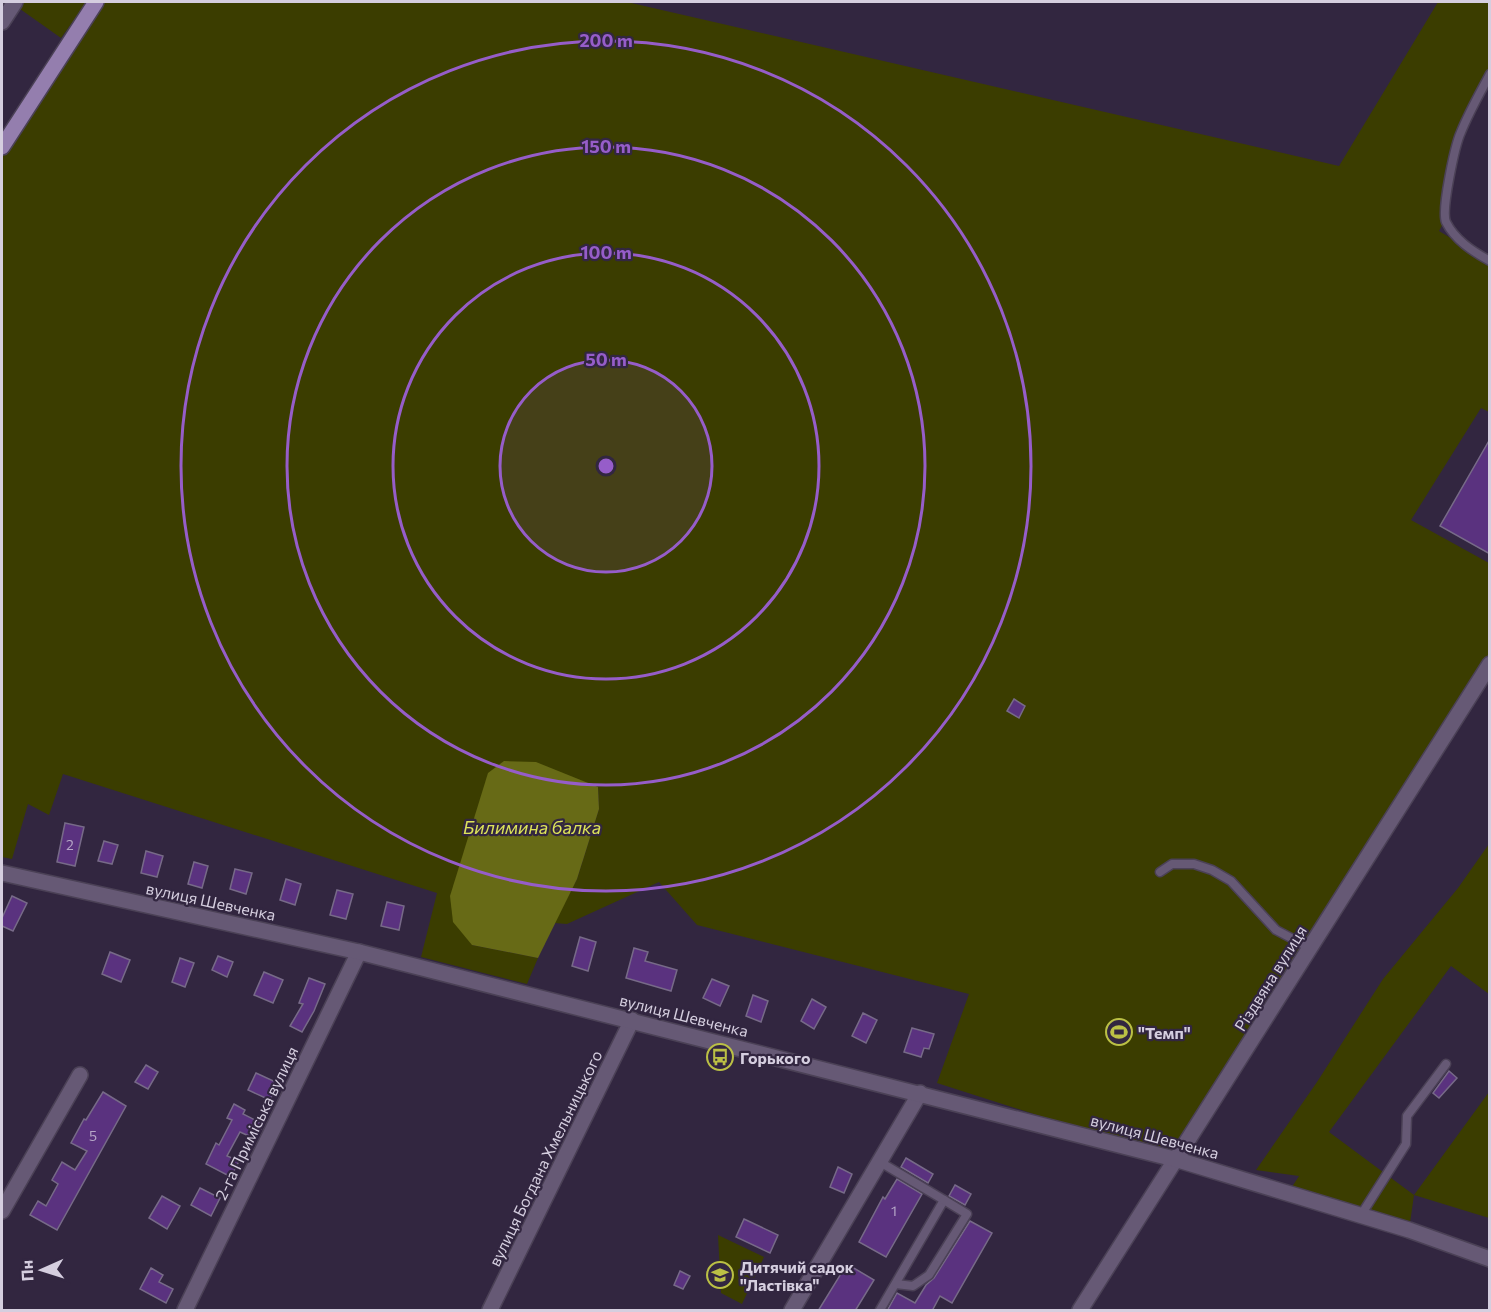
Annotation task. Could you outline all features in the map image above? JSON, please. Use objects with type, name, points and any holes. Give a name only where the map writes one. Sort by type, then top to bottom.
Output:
[{"type":"main road","points":[[2,147],[96,2]]},
{"type":"street","points":[[2,22],[15,2]]},
{"type":"street","name":"Різдвяна вулиця","points":[[1080,1311],[1178,1160],[1490,664]]},
{"type":"street","name":"вулиця Шевченка","points":[[2,873],[358,952],[920,1093],[1178,1160],[1361,1215],[1490,1259]]},
{"type":"street","name":"2-га Приміська вулиця","points":[[185,1311],[358,952]]},
{"type":"street","name":"вулиця Богдана Хмельницького","points":[[490,1311],[632,1020]]},
{"type":"street","points":[[2,1211],[81,1076]]},
{"type":"street","points":[[792,1311],[920,1093]]},
{"type":"lane","points":[[1490,74],[1460,133],[1445,205],[1445,220],[1456,237],[1471,250],[1490,261]]},
{"type":"lane","points":[[1160,872],[1172,864],[1194,864],[1212,870],[1231,881],[1276,930],[1310,948]]},
{"type":"lane","points":[[1361,1215],[1406,1144],[1407,1116],[1446,1064]]},
{"type":"lane","points":[[880,1162],[967,1214],[929,1275],[913,1286],[896,1284]]},
{"type":"lane","points":[[880,1311],[944,1200]]},
{"type":"shaded area","points":[[15,2],[87,2],[61,38],[13,4]]},
{"type":"shaded area","points":[[96,2],[627,2],[1339,166],[1438,2],[1489,2],[1489,83],[1460,133],[1445,220],[1439,231],[1489,261],[1489,412],[1481,408],[1411,520],[1489,563],[1489,664],[1178,1160],[937,1083],[969,994],[697,925],[659,882],[567,924],[554,923],[577,879],[599,809],[598,787],[472,945],[538,958],[527,984],[421,957],[437,893],[63,774],[49,815],[28,804],[12,859],[2,857],[2,147]]},
{"type":"shaded area","points":[[1489,844],[1489,994],[1451,966],[1329,1132],[1414,1195],[1409,1230],[1288,1193],[1299,1176],[1256,1170],[1317,1082],[1383,979],[1458,888]]},
{"type":"shaded area","points":[[1489,1092],[1489,1218],[1414,1195]]},
{"type":"shaded area","points":[[718,1235],[764,1257],[742,1304],[721,1293]]},
{"type":"water","name":"Билимина балка","points":[[504,761],[536,762],[598,787],[599,809],[577,879],[538,958],[472,945],[453,922],[450,896],[488,773]]},
{"type":"building","points":[[1490,439],[1490,554],[1440,526]]},
{"type":"building","points":[[1014,699],[1025,706],[1019,718],[1007,711]]},
{"type":"building","points":[[65,823],[84,827],[75,866],[57,862]]},
{"type":"building","points":[[104,841],[118,845],[112,864],[98,861]]},
{"type":"building","points":[[146,851],[163,856],[157,877],[141,873]]},
{"type":"building","points":[[194,862],[208,866],[202,888],[188,884]]},
{"type":"building","points":[[235,869],[252,873],[246,894],[230,889]]},
{"type":"building","points":[[286,879],[301,884],[295,905],[280,900]]},
{"type":"building","points":[[337,890],[353,894],[346,919],[330,915]]},
{"type":"building","points":[[12,896],[27,903],[13,931],[2,926],[2,918]]},
{"type":"building","points":[[387,902],[404,906],[399,930],[381,926]]},
{"type":"building","points":[[580,937],[596,942],[588,971],[572,966]]},
{"type":"building","points":[[634,948],[648,952],[645,961],[677,970],[671,991],[626,978]]},
{"type":"building","points":[[110,952],[130,960],[121,982],[102,974]]},
{"type":"building","points":[[218,956],[233,962],[227,977],[212,970]]},
{"type":"building","points":[[180,958],[194,963],[185,987],[172,982]]},
{"type":"building","points":[[264,972],[283,980],[273,1003],[254,995]]},
{"type":"building","points":[[309,978],[325,984],[302,1032],[290,1026],[303,1004],[299,1003]]},
{"type":"building","points":[[712,979],[729,986],[720,1006],[703,998]]},
{"type":"building","points":[[753,995],[768,1001],[761,1022],[746,1016]]},
{"type":"building","points":[[812,999],[826,1007],[814,1029],[801,1021]]},
{"type":"building","points":[[863,1013],[877,1020],[866,1043],[852,1036]]},
{"type":"building","points":[[912,1028],[934,1034],[929,1049],[924,1048],[921,1057],[904,1052]]},
{"type":"building","points":[[146,1065],[158,1072],[148,1089],[135,1082]]},
{"type":"building","points":[[1449,1071],[1457,1078],[1439,1098],[1433,1093]]},
{"type":"building","points":[[256,1073],[278,1083],[270,1100],[248,1090]]},
{"type":"building","points":[[103,1092],[126,1106],[57,1230],[30,1215],[38,1201],[46,1206],[58,1184],[52,1180],[62,1162],[75,1170],[87,1151],[71,1143]]},
{"type":"building","points":[[234,1104],[245,1110],[243,1114],[263,1124],[259,1133],[252,1130],[249,1136],[240,1132],[227,1156],[239,1161],[231,1177],[206,1164],[216,1143],[219,1145],[232,1120],[227,1118]]},
{"type":"building","points":[[906,1158],[933,1174],[928,1183],[901,1167]]},
{"type":"building","points":[[838,1167],[852,1174],[844,1193],[830,1187]]},
{"type":"building","points":[[897,1179],[922,1194],[886,1257],[859,1242],[883,1197],[885,1199]]},
{"type":"building","points":[[955,1185],[971,1194],[965,1205],[949,1196]]},
{"type":"building","points":[[200,1188],[220,1198],[211,1216],[191,1205]]},
{"type":"building","points":[[162,1196],[180,1206],[167,1229],[149,1218]]},
{"type":"building","points":[[744,1219],[778,1235],[770,1253],[736,1237]]},
{"type":"building","points":[[970,1221],[992,1233],[952,1303],[940,1296],[932,1311],[887,1311],[897,1293],[915,1303],[926,1285],[934,1278]]},
{"type":"building","points":[[847,1264],[874,1280],[855,1311],[818,1311]]},
{"type":"building","points":[[151,1268],[163,1275],[159,1282],[173,1289],[166,1303],[140,1289]]},
{"type":"building","points":[[680,1271],[690,1276],[683,1289],[674,1285]]},
{"type":"place","name":"\"Темп\"","points":[[1119,1032]]},
{"type":"place","name":"Горького","points":[[720,1057]]},
{"type":"place","name":"Дитячий садок \"Ластівка\"","points":[[720,1275]]}]
